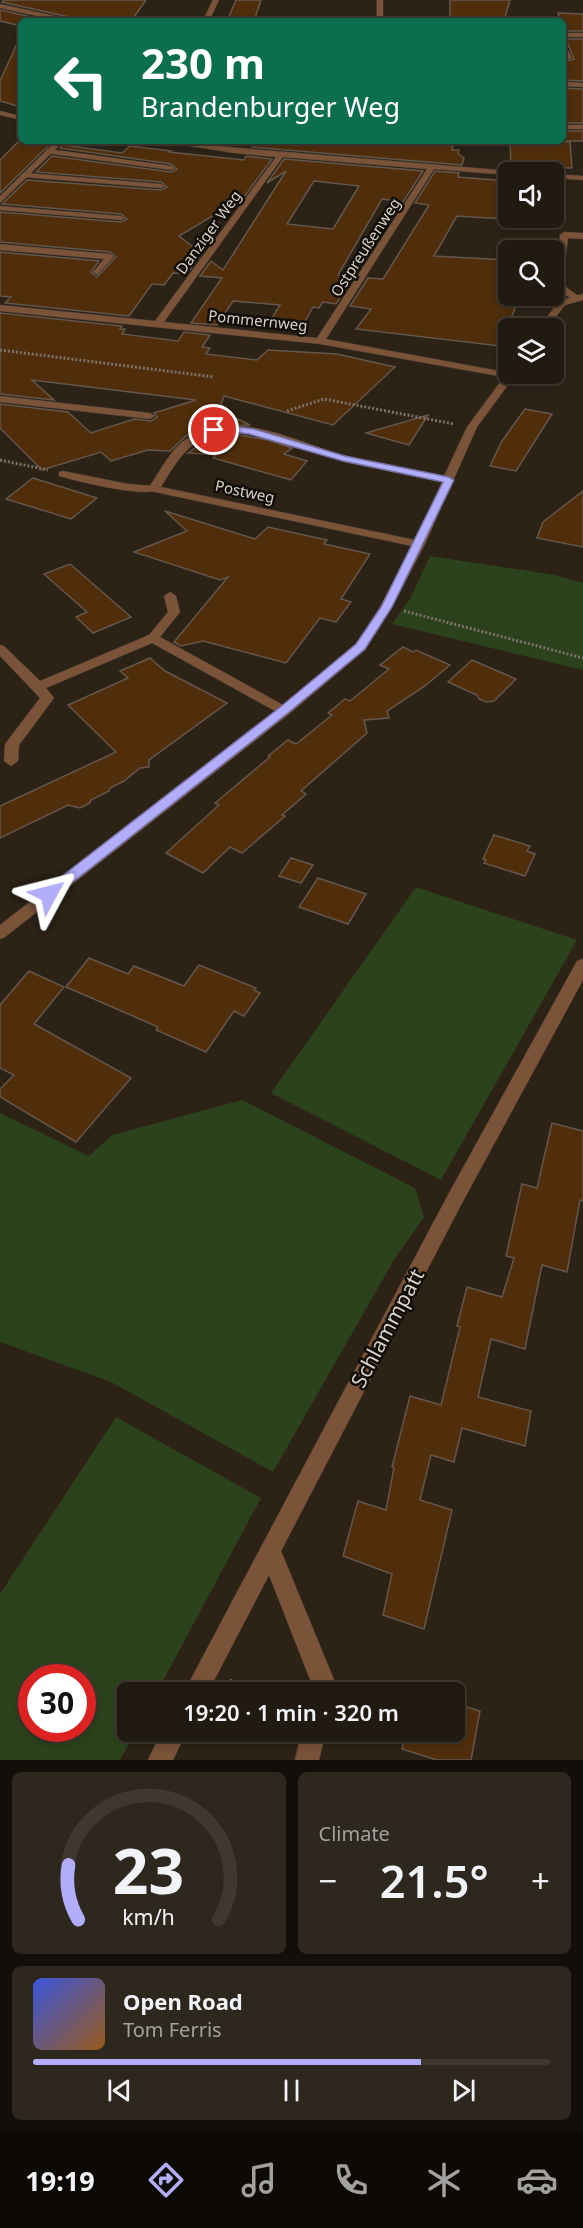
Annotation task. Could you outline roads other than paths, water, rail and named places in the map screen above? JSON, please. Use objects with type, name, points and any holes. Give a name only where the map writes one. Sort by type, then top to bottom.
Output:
[{"type":"street","points":[[207,18],[216,0]]},
{"type":"street","points":[[380,0],[380,18]]},
{"type":"street","points":[[0,6],[55,18]]},
{"type":"street","points":[[566,35],[583,35]]},
{"type":"street","points":[[566,84],[583,85]]},
{"type":"street","points":[[0,113],[18,117]]},
{"type":"street","points":[[566,127],[583,127]]},
{"type":"street","points":[[0,201],[57,144]]},
{"type":"street","points":[[184,144],[234,151],[498,172]]},
{"type":"street","points":[[234,151],[238,144]]},
{"type":"street","points":[[49,151],[171,168]]},
{"type":"street","name":"Danziger Weg","points":[[157,325],[281,155]]},
{"type":"street","name":"Ostpreußenweg","points":[[320,341],[432,167]]},
{"type":"street","points":[[25,175],[161,186]]},
{"type":"street","points":[[564,177],[583,178]]},
{"type":"street","points":[[0,208],[121,218]]},
{"type":"street","points":[[579,297],[563,289],[559,279],[564,234],[583,236]]},
{"type":"street","points":[[0,247],[110,257],[97,272]]},
{"type":"street","points":[[551,318],[562,303],[579,297]]},
{"type":"street","name":"Pommernweg","points":[[0,309],[320,341],[498,372]]},
{"type":"street","points":[[0,933],[284,711],[361,647],[386,607],[419,544],[472,427],[504,384]]},
{"type":"street","points":[[0,399],[150,416]]},
{"type":"street","points":[[154,489],[177,453],[187,443],[214,430],[232,429],[276,438],[343,459],[449,480]]},
{"type":"street","name":"Postweg","points":[[63,474],[128,488],[154,489],[419,544]]},
{"type":"street","points":[[38,687],[153,638],[174,612],[170,596]]},
{"type":"street","points":[[153,638],[284,711]]},
{"type":"street","points":[[0,648],[47,698],[12,744],[11,761]]},
{"type":"street","name":"Schlammpatt","points":[[201,1682],[455,1199],[583,965]]},
{"type":"street","points":[[270,1550],[323,1682]]},
{"type":"street","points":[[160,1760],[169,1742]]},
{"type":"street","points":[[307,1760],[311,1742]]}]
